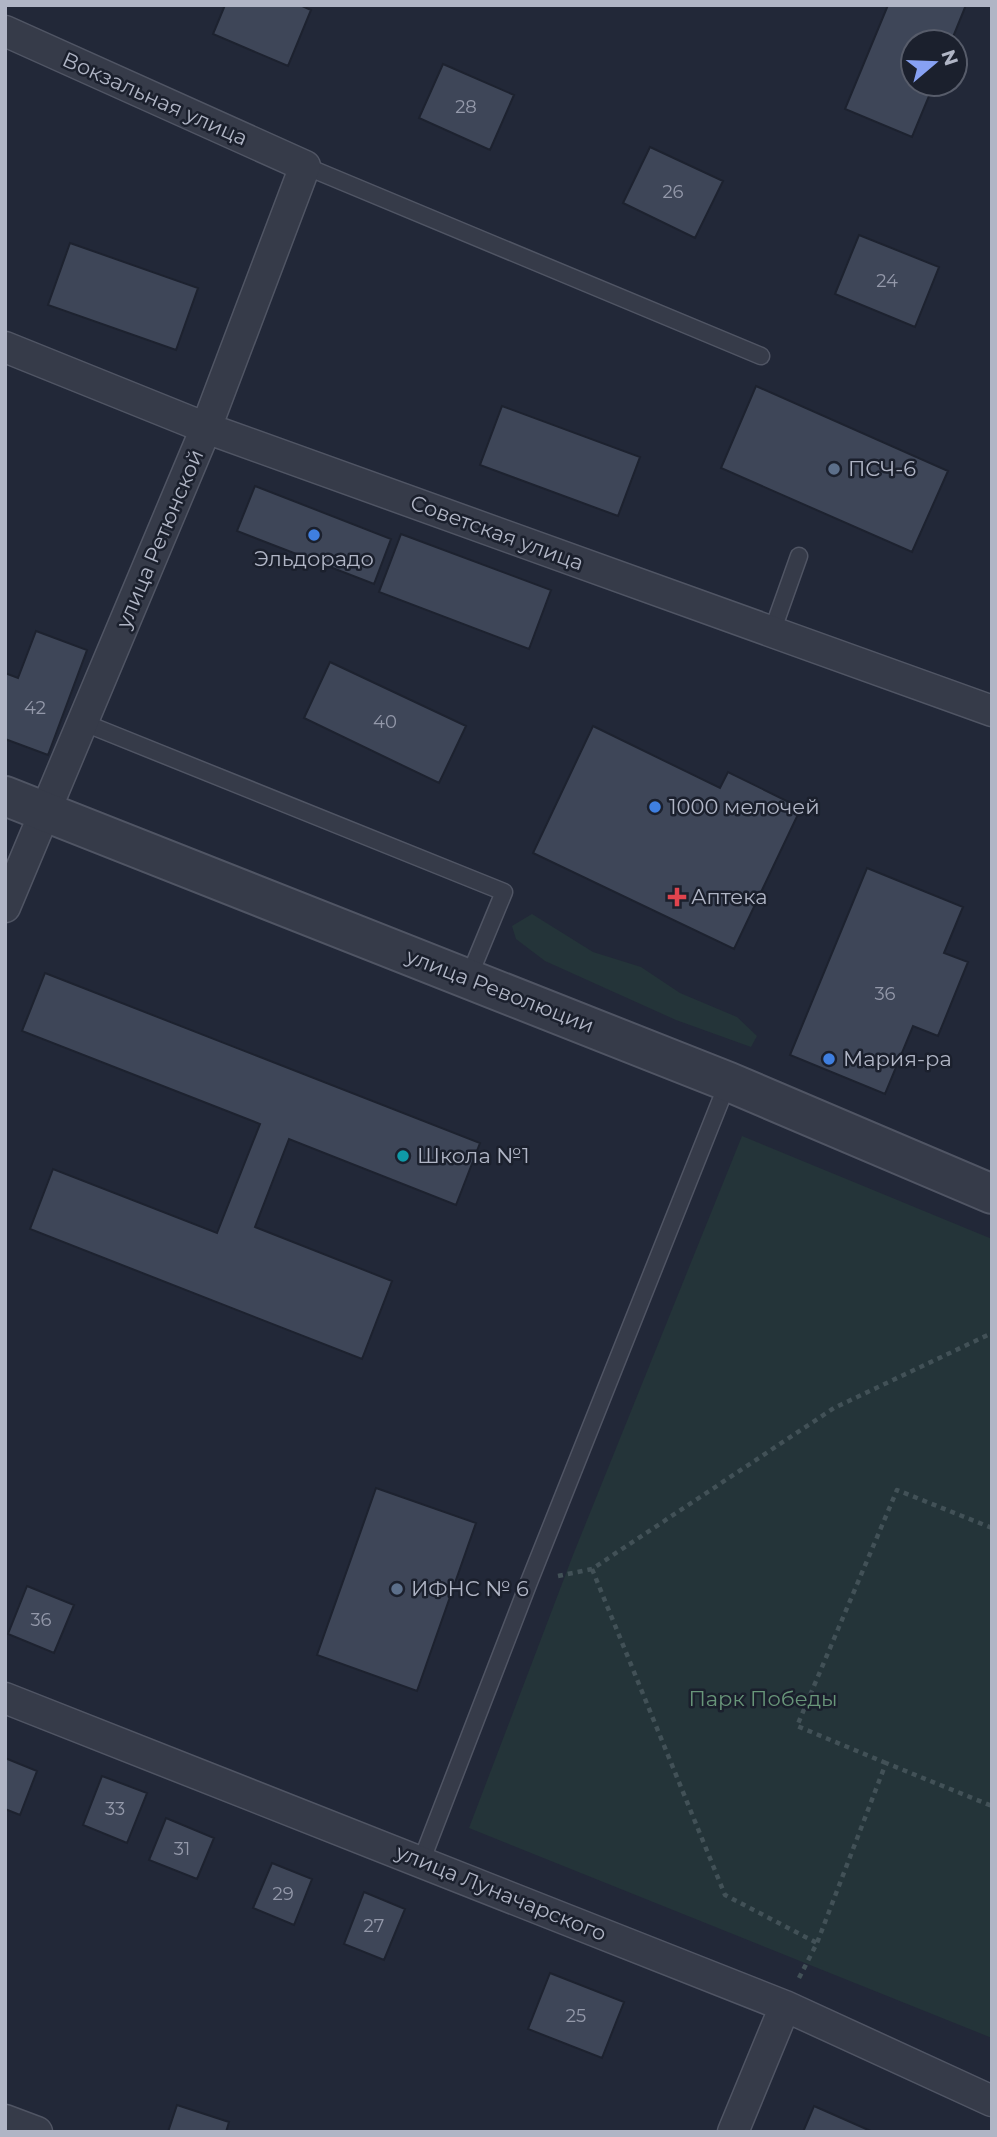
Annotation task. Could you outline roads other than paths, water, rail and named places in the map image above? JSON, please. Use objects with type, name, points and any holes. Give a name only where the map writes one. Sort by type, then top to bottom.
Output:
[{"type":"street","name":"Вокзальная улица","points":[[5,31],[305,166]]},
{"type":"street","name":"улица Ретюнской","points":[[5,907],[206,429],[305,166]]},
{"type":"street","name":"Советская улица","points":[[5,347],[206,429],[992,711]]},
{"type":"street","name":"улица Революции","points":[[5,796],[729,1082],[992,1194]]},
{"type":"street","name":"улица Луначарского","points":[[5,1698],[785,2006],[992,2101]]},
{"type":"street","points":[[733,2132],[785,2006]]},
{"type":"street","points":[[5,2120],[37,2132]]},
{"type":"lane","points":[[305,166],[761,356]]},
{"type":"lane","points":[[772,632],[799,556]]},
{"type":"lane","points":[[82,722],[503,892],[468,979]]},
{"type":"lane","points":[[421,1862],[529,1582],[729,1082]]},
{"type":"place","name":"ПСЧ-6","points":[[834,469]]},
{"type":"place","name":"Эльдорадо","points":[[314,535]]},
{"type":"place","name":"1000 мелочей","points":[[655,807]]},
{"type":"place","name":"Аптека","points":[[677,897]]},
{"type":"place","name":"Мария-ра","points":[[829,1059]]},
{"type":"place","name":"Школа №1","points":[[403,1156]]},
{"type":"place","name":"ИФНС № 6","points":[[397,1589]]},
{"type":"park label","name":"Парк Победы","points":[[763,1699]]}]
